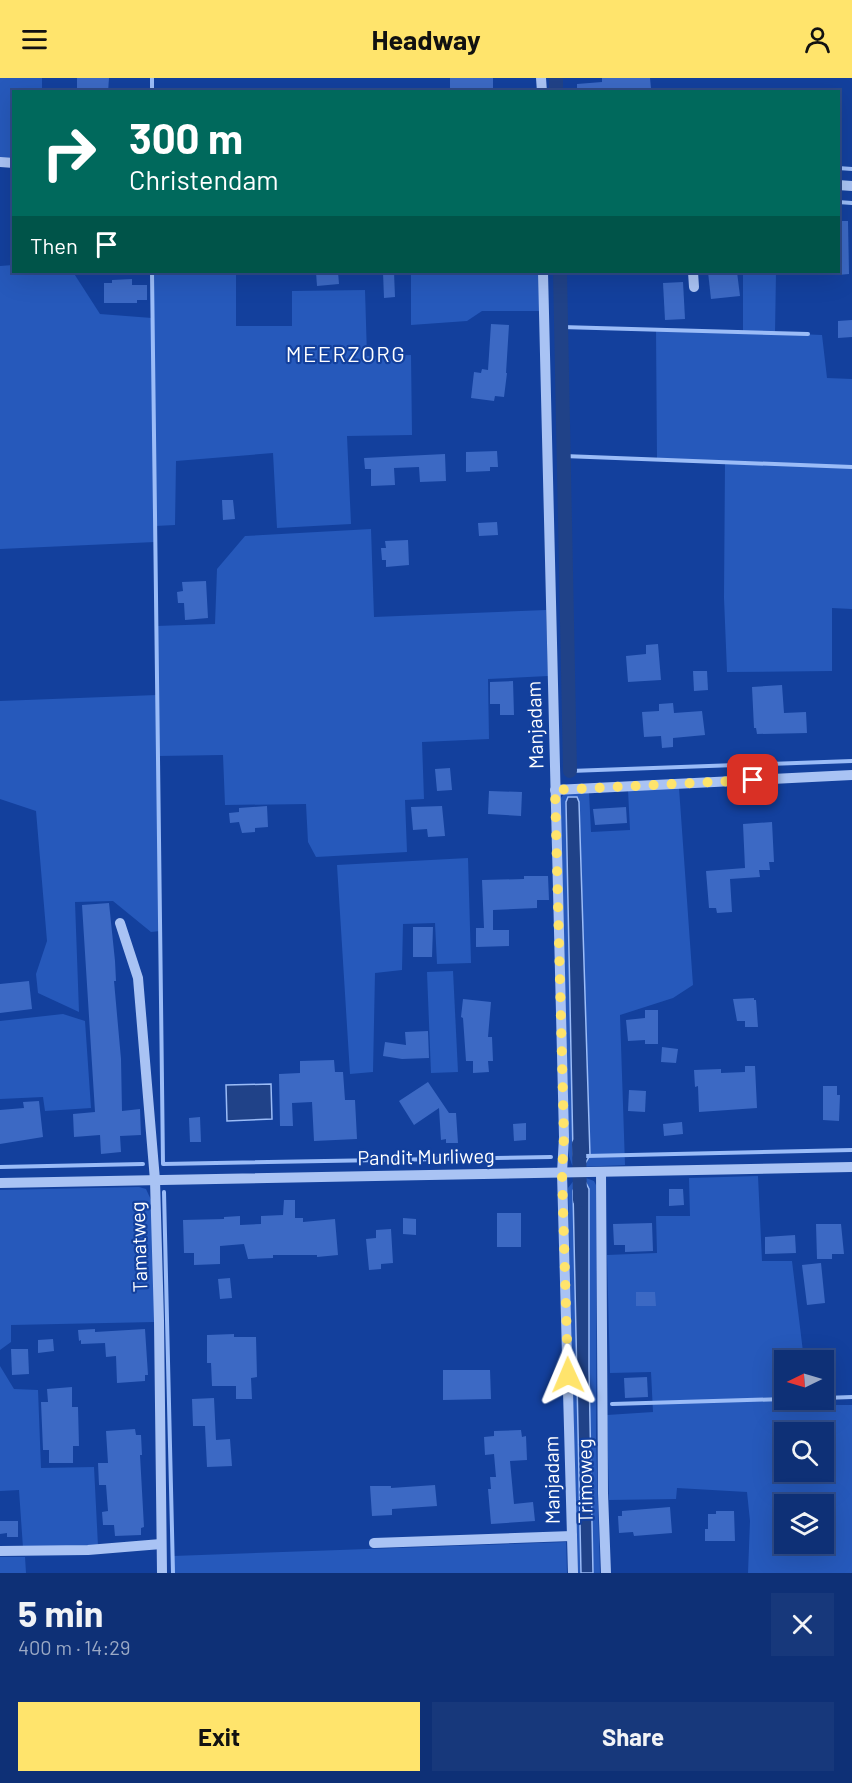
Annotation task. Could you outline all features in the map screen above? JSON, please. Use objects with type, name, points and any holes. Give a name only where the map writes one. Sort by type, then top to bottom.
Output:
[{"type":"street","name":"Manjadam","points":[[543,273],[566,1173],[573,1573]]},
{"type":"street","points":[[693,273],[694,287]]},
{"type":"street","points":[[555,790],[852,776]]},
{"type":"street","name":"Tamatweg","points":[[120,923],[138,978],[155,1180],[162,1573]]},
{"type":"street","name":"Pandit Murliweg","points":[[0,1183],[852,1167]]},
{"type":"street","name":"Trimoweg","points":[[598,1172],[602,1481],[606,1573]]},
{"type":"street","points":[[374,1543],[572,1536]]},
{"type":"street","points":[[0,1551],[88,1550],[161,1544]]},
{"type":"shaded area","points":[[0,78],[42,78],[42,90],[12,90],[12,159],[0,158]]},
{"type":"shaded area","points":[[12,265],[12,273],[74,273],[100,314],[152,318],[152,273],[236,273],[236,326],[292,326],[292,291],[365,290],[367,356],[411,355],[412,435],[347,436],[351,524],[277,528],[273,453],[176,461],[175,525],[155,526],[155,542],[0,549],[0,266]]},
{"type":"shaded area","points":[[411,273],[539,273],[539,311],[482,311],[467,321],[411,325]]},
{"type":"shaded area","points":[[743,273],[776,273],[775,333],[822,335],[827,378],[852,379],[852,609],[832,608],[832,671],[727,672],[724,598],[725,462],[657,459],[656,329],[743,332]]},
{"type":"shaded area","points":[[371,529],[374,617],[546,610],[548,676],[488,679],[489,739],[422,742],[424,799],[405,800],[407,852],[316,857],[308,842],[306,804],[225,805],[223,755],[158,756],[160,931],[151,932],[113,901],[75,902],[79,1012],[38,993],[36,974],[47,941],[36,811],[0,799],[0,701],[157,695],[156,626],[215,624],[217,569],[245,536]]},
{"type":"shaded area","points":[[679,788],[693,985],[673,998],[620,1015],[625,1165],[577,1167],[572,1165],[569,1156],[560,799],[565,793],[589,792],[591,832],[630,830],[628,790]],"holes":[[[568,797],[577,797],[579,803],[590,1155],[573,1154],[566,803]]]},
{"type":"shaded area","points":[[568,797],[577,797],[579,802],[590,1155],[586,1162],[575,1163],[566,802]]},
{"type":"shaded area","points":[[468,858],[471,963],[437,964],[435,923],[403,924],[402,970],[375,973],[373,1072],[350,1074],[337,865]]},
{"type":"shaded area","points":[[453,971],[458,1072],[431,1073],[427,972]]},
{"type":"shaded area","points":[[63,1014],[85,1021],[91,1108],[45,1111],[43,1097],[0,1099],[0,1021]]},
{"type":"shaded area","points":[[271,1084],[272,1119],[227,1121],[226,1085]]},
{"type":"shaded area","points":[[758,1176],[762,1261],[792,1261],[803,1350],[774,1350],[774,1410],[834,1410],[834,1405],[852,1405],[852,1573],[748,1573],[750,1521],[747,1492],[677,1488],[676,1499],[609,1500],[607,1415],[653,1412],[651,1372],[610,1373],[607,1255],[657,1253],[656,1216],[690,1216],[689,1178]]},
{"type":"shaded area","points":[[586,1178],[594,1181],[597,1187],[596,1438],[600,1573],[593,1573],[589,1370],[589,1189],[586,1183],[576,1183],[573,1191],[581,1573],[577,1573],[568,1188],[575,1179]]},
{"type":"shaded area","points":[[576,1183],[586,1183],[589,1189],[589,1370],[593,1573],[581,1573],[573,1191]]},
{"type":"shaded area","points":[[139,1187],[146,1189],[152,1202],[155,1322],[11,1325],[11,1342],[0,1350],[0,1190]]},
{"type":"shaded area","points":[[0,1366],[14,1389],[38,1390],[41,1468],[94,1467],[98,1546],[23,1548],[19,1490],[0,1491]]},
{"type":"shaded area","points":[[566,1542],[567,1573],[173,1573],[173,1556]]},
{"type":"shaded area","points":[[0,1557],[25,1557],[26,1573],[0,1573]]},
{"type":"building","points":[[77,78],[109,78],[108,90],[77,90]]},
{"type":"building","points":[[450,78],[493,78],[493,88],[486,90],[450,90]]},
{"type":"building","points":[[602,78],[650,78],[651,88],[577,90],[577,84],[602,82]]},
{"type":"building","points":[[840,221],[848,221],[849,274],[838,275],[840,273]]},
{"type":"building","points":[[316,273],[338,273],[339,284],[317,286]]},
{"type":"building","points":[[383,273],[394,273],[395,297],[384,298]]},
{"type":"building","points":[[708,273],[737,273],[740,296],[711,299]]},
{"type":"building","points":[[132,279],[132,285],[147,285],[147,300],[137,300],[137,303],[104,303],[104,283],[112,283],[112,280]]},
{"type":"building","points":[[683,282],[685,319],[665,320],[663,283]]},
{"type":"building","points":[[852,320],[852,337],[838,338],[838,321]]},
{"type":"building","points":[[491,324],[509,325],[504,397],[495,396],[494,401],[471,398],[474,372],[481,373],[482,369],[488,370]]},
{"type":"building","points":[[497,451],[498,467],[490,467],[490,471],[466,472],[466,452]]},
{"type":"building","points":[[445,454],[446,481],[420,482],[419,467],[394,468],[395,485],[371,486],[371,469],[365,469],[364,458]]},
{"type":"building","points":[[222,500],[233,500],[235,519],[223,520]]},
{"type":"building","points":[[497,522],[498,535],[479,536],[478,523]]},
{"type":"building","points":[[408,540],[409,565],[386,567],[386,560],[382,560],[381,548],[386,548],[385,541]]},
{"type":"building","points":[[206,581],[208,618],[185,620],[184,603],[178,603],[177,592],[183,591],[182,582]]},
{"type":"building","points":[[658,644],[661,680],[628,682],[626,656],[646,654],[646,645]]},
{"type":"building","points":[[693,671],[707,671],[708,690],[694,691]]},
{"type":"building","points":[[513,681],[514,715],[500,715],[500,704],[490,704],[490,682]]},
{"type":"building","points":[[782,685],[784,713],[806,712],[807,733],[757,734],[754,728],[752,687]]},
{"type":"building","points":[[673,703],[674,713],[702,711],[705,735],[673,738],[673,747],[662,748],[661,736],[644,737],[642,712],[659,711],[659,704]]},
{"type":"building","points":[[450,768],[452,790],[437,791],[435,769]]},
{"type":"building","points":[[489,791],[522,792],[521,816],[488,814]]},
{"type":"building","points":[[267,806],[268,827],[255,828],[255,832],[242,833],[239,822],[230,823],[229,813],[239,812],[239,808]]},
{"type":"building","points":[[442,806],[445,836],[428,837],[427,829],[413,830],[411,807]]},
{"type":"building","points":[[626,807],[627,823],[595,825],[593,809]]},
{"type":"building","points":[[772,822],[774,862],[769,862],[770,870],[759,870],[760,877],[730,879],[732,912],[717,913],[716,908],[709,908],[706,871],[745,868],[743,824]]},
{"type":"building","points":[[524,876],[548,876],[549,900],[537,900],[537,908],[493,910],[493,930],[509,930],[509,946],[476,947],[476,928],[484,928],[482,880],[524,879]]},
{"type":"building","points":[[109,903],[115,961],[116,981],[114,981],[121,1059],[122,1111],[140,1109],[141,1135],[120,1136],[121,1152],[101,1154],[100,1135],[74,1137],[73,1114],[95,1112],[82,905]]},
{"type":"building","points":[[413,927],[433,927],[432,957],[413,957]]},
{"type":"building","points":[[29,981],[32,1009],[0,1013],[0,984]]},
{"type":"building","points":[[754,998],[758,1027],[745,1027],[745,1021],[737,1021],[733,999]]},
{"type":"building","points":[[463,999],[491,1002],[488,1037],[492,1037],[493,1061],[488,1061],[489,1072],[473,1073],[473,1061],[466,1061],[463,1018],[461,1017]]},
{"type":"building","points":[[645,1010],[658,1010],[658,1044],[645,1044],[645,1040],[628,1041],[626,1020],[645,1018]]},
{"type":"building","points":[[428,1031],[429,1058],[402,1059],[383,1056],[385,1042],[406,1045],[405,1032]]},
{"type":"building","points":[[662,1047],[678,1049],[676,1063],[661,1062]]},
{"type":"building","points":[[334,1060],[335,1072],[343,1072],[345,1100],[355,1100],[357,1139],[314,1141],[312,1102],[292,1103],[293,1126],[280,1126],[279,1074],[300,1073],[300,1061]]},
{"type":"building","points":[[745,1066],[755,1066],[757,1108],[699,1112],[698,1086],[695,1087],[694,1070],[721,1069],[721,1073],[745,1072]]},
{"type":"building","points":[[428,1082],[449,1113],[456,1113],[458,1143],[446,1143],[446,1139],[441,1140],[439,1108],[414,1125],[399,1101]]},
{"type":"building","points":[[823,1086],[837,1086],[837,1095],[840,1095],[839,1121],[823,1120]]},
{"type":"building","points":[[629,1090],[646,1091],[645,1112],[628,1111]]},
{"type":"building","points":[[39,1101],[43,1137],[0,1144],[0,1110],[24,1108],[23,1102]]},
{"type":"building","points":[[200,1117],[201,1142],[190,1142],[189,1118]]},
{"type":"building","points":[[682,1122],[683,1134],[664,1136],[663,1124]]},
{"type":"building","points":[[526,1123],[526,1140],[514,1141],[513,1124]]},
{"type":"building","points":[[669,1189],[683,1189],[684,1205],[669,1206]]},
{"type":"building","points":[[284,1200],[295,1200],[295,1218],[303,1218],[303,1222],[335,1219],[338,1255],[317,1257],[317,1255],[273,1255],[273,1258],[248,1259],[244,1244],[220,1246],[220,1264],[194,1265],[194,1253],[184,1253],[183,1220],[224,1219],[224,1217],[240,1216],[240,1225],[261,1224],[261,1216],[283,1215]]},
{"type":"building","points":[[497,1213],[521,1213],[521,1247],[497,1247]]},
{"type":"building","points":[[403,1218],[416,1219],[416,1235],[403,1234]]},
{"type":"building","points":[[652,1223],[653,1251],[625,1252],[625,1245],[614,1245],[613,1224]]},
{"type":"building","points":[[816,1224],[841,1224],[844,1254],[832,1254],[832,1259],[817,1259]]},
{"type":"building","points":[[391,1229],[393,1263],[381,1264],[381,1269],[369,1270],[366,1239],[376,1238],[376,1230]]},
{"type":"building","points":[[795,1235],[796,1253],[765,1254],[765,1237]]},
{"type":"building","points":[[821,1263],[825,1303],[807,1305],[802,1265]]},
{"type":"building","points":[[230,1278],[232,1298],[220,1299],[218,1279]]},
{"type":"building","points":[[636,1292],[655,1292],[656,1306],[636,1306]]},
{"type":"building","points":[[95,1329],[95,1332],[145,1329],[148,1375],[145,1375],[145,1381],[117,1383],[116,1356],[106,1357],[105,1343],[81,1344],[81,1340],[79,1341],[78,1330]]},
{"type":"building","points":[[234,1334],[234,1337],[256,1337],[257,1377],[251,1378],[252,1399],[236,1399],[236,1386],[212,1386],[211,1363],[207,1363],[207,1335]]},
{"type":"building","points":[[53,1339],[54,1351],[38,1353],[38,1340]]},
{"type":"building","points":[[11,1349],[28,1349],[29,1374],[12,1375]]},
{"type":"building","points":[[443,1370],[490,1370],[491,1399],[443,1400]]},
{"type":"building","points":[[647,1377],[648,1397],[625,1398],[624,1378]]},
{"type":"building","points":[[72,1387],[72,1407],[78,1407],[79,1446],[73,1446],[73,1463],[49,1463],[49,1450],[43,1450],[41,1402],[48,1402],[47,1389]]},
{"type":"building","points":[[214,1398],[216,1440],[230,1439],[232,1466],[207,1467],[205,1426],[193,1426],[192,1399]]},
{"type":"building","points":[[135,1429],[136,1435],[141,1435],[144,1527],[141,1528],[141,1535],[115,1536],[114,1525],[103,1525],[102,1512],[108,1511],[106,1485],[99,1485],[98,1463],[108,1463],[106,1431]]},
{"type":"building","points":[[521,1430],[522,1437],[526,1436],[527,1460],[510,1461],[514,1504],[533,1502],[535,1521],[491,1524],[488,1489],[491,1489],[490,1477],[496,1477],[494,1454],[485,1455],[484,1437],[494,1436],[494,1431]]},
{"type":"building","points":[[435,1485],[437,1506],[392,1509],[392,1515],[372,1516],[370,1486],[391,1486],[391,1488]]},
{"type":"building","points":[[670,1507],[672,1533],[634,1536],[633,1532],[619,1533],[618,1516],[622,1516],[622,1511]]},
{"type":"building","points":[[716,1511],[734,1511],[735,1541],[705,1541],[708,1514],[716,1514]]},
{"type":"building","points":[[0,1521],[18,1521],[18,1537],[7,1537],[7,1533],[0,1534]]},
{"type":"waterway","points":[[152,78],[152,90]]},
{"type":"waterway","points":[[556,78],[556,90]]},
{"type":"waterway","points":[[840,168],[852,169]]},
{"type":"waterway","points":[[840,202],[852,203]]},
{"type":"waterway","points":[[152,273],[163,1164],[551,1157]]},
{"type":"waterway","points":[[560,273],[570,771]]},
{"type":"waterway","points":[[561,327],[808,334]]},
{"type":"waterway","points":[[564,456],[852,467]]},
{"type":"waterway","points":[[570,771],[852,761]]},
{"type":"waterway","points":[[579,1144],[580,1200]]},
{"type":"waterway","points":[[586,1156],[852,1150]]},
{"type":"waterway","points":[[0,1167],[143,1164]]},
{"type":"waterway","points":[[164,1192],[173,1573]]},
{"type":"waterway","points":[[834,1398],[852,1397]]},
{"type":"waterway","points":[[612,1404],[774,1399]]},
{"type":"district","name":"MEERZORG","points":[[346,354]]},
{"type":"route","points":[[568,1375],[555,790],[753,780]]}]
